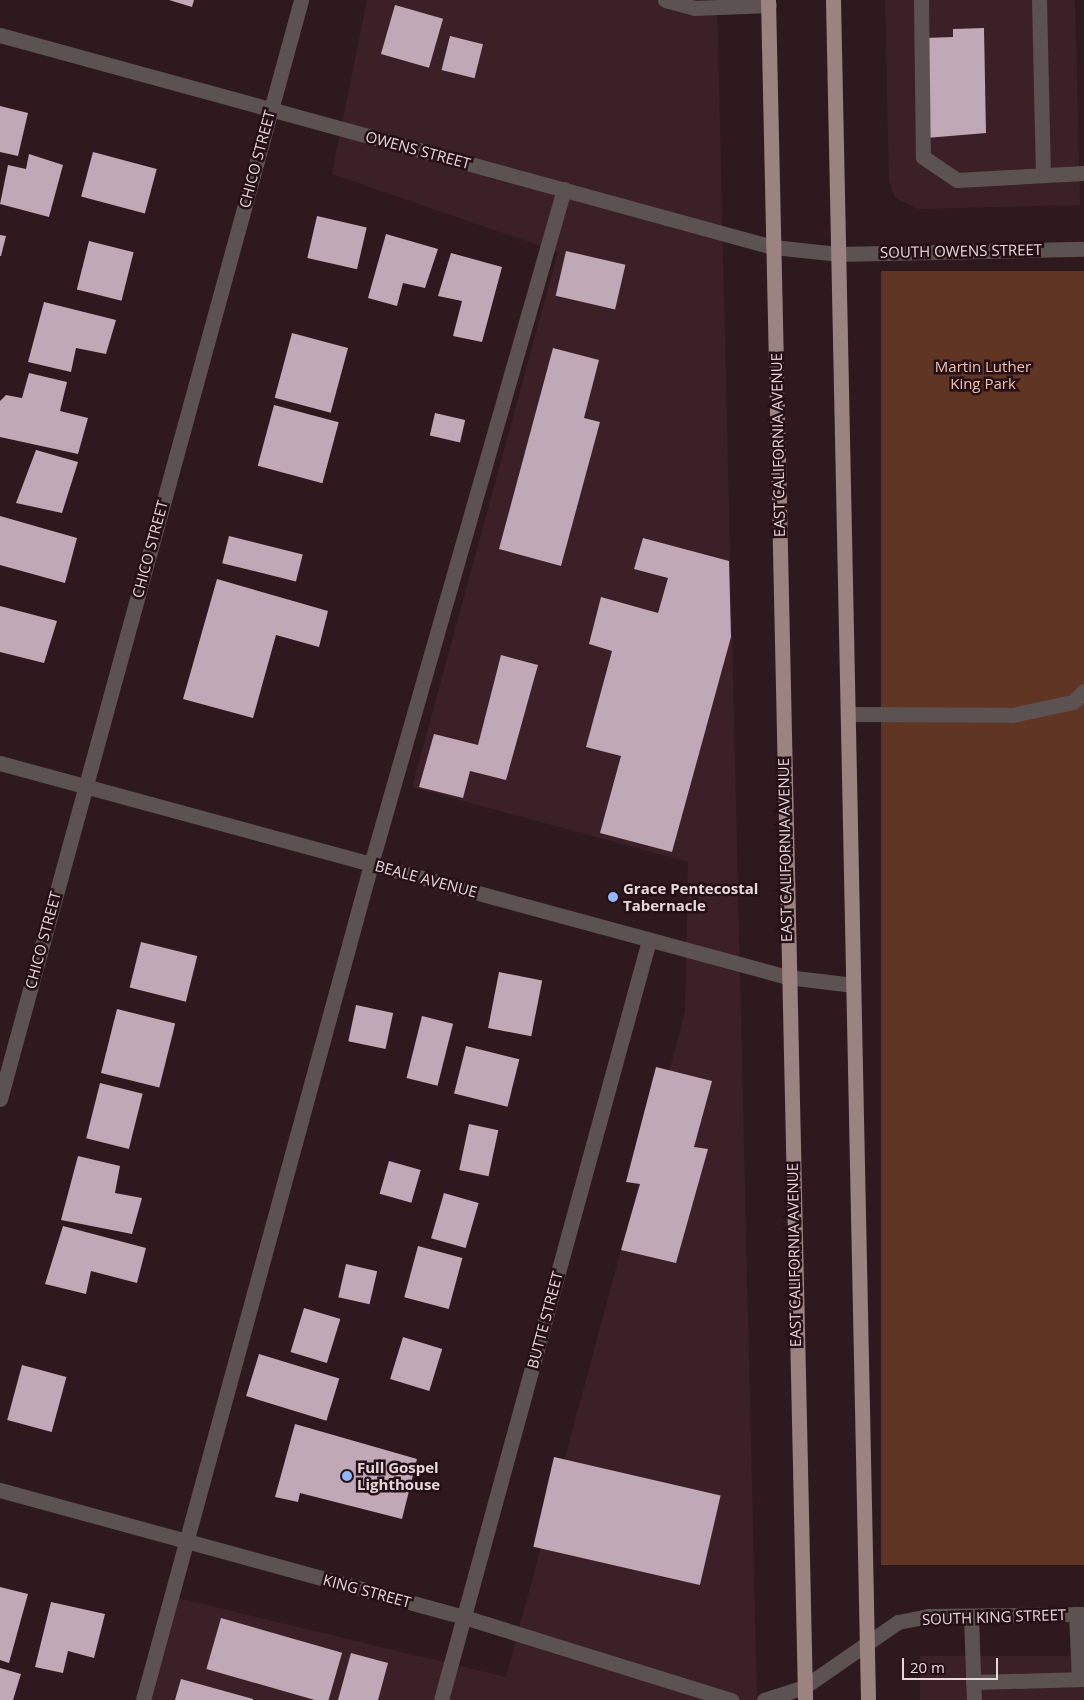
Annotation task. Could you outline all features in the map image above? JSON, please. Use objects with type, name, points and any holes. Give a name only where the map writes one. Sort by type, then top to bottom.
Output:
[{"type":"main road","points":[[833,0],[868,1700]]},
{"type":"main road","name":"EAST CALIFORNIA AVENUE","points":[[768,2],[787,978],[804,1694]]},
{"type":"street","name":"CHICO STREET","points":[[0,1099],[301,0]]},
{"type":"street","points":[[666,0],[694,8],[768,2]]},
{"type":"street","points":[[921,0],[923,158],[957,180],[1084,173]]},
{"type":"street","points":[[1039,0],[1043,174]]},
{"type":"street","name":"OWENS STREET","points":[[0,36],[773,247],[838,254]]},
{"type":"street","points":[[143,1700],[371,864],[564,190]]},
{"type":"street","name":"SOUTH OWENS STREET","points":[[838,254],[1084,249]]},
{"type":"street","points":[[848,714],[1012,715],[1073,702],[1084,691]]},
{"type":"street","name":"BEALE AVENUE","points":[[0,763],[787,978],[854,986]]},
{"type":"street","name":"BUTTE STREET","points":[[442,1700],[649,940]]},
{"type":"street","name":"KING STREET","points":[[0,1490],[464,1617],[731,1700]]},
{"type":"street","points":[[973,1682],[1081,1679],[1080,1614]]},
{"type":"street","name":"SOUTH KING STREET","points":[[804,1694],[867,1642],[898,1622],[971,1616],[1080,1614]]},
{"type":"street","points":[[971,1616],[974,1700]]},
{"type":"street","points":[[764,1700],[804,1694]]},
{"type":"shaded area","points":[[367,0],[717,0],[757,1700],[135,1700],[165,1595],[506,1677],[685,1012],[688,862],[412,787],[558,252],[332,174]]},
{"type":"shaded area","points":[[885,0],[1075,0],[1080,205],[919,209],[895,198],[889,181]]},
{"type":"shaded area","points":[[920,1656],[1084,1656],[1084,1700],[920,1700]]},
{"type":"green space","name":"Martin Luther King Park","points":[[881,271],[1084,271],[1084,1565],[881,1565]]},
{"type":"building","points":[[169,0],[194,0],[192,7]]},
{"type":"building","points":[[395,5],[443,19],[429,68],[381,54]]},
{"type":"building","points":[[984,28],[986,133],[926,138],[924,38],[953,37],[953,29]]},
{"type":"building","points":[[450,36],[483,44],[475,78],[442,70]]},
{"type":"building","points":[[0,106],[28,113],[18,156],[0,152]]},
{"type":"building","points":[[93,152],[157,169],[145,214],[81,196]]},
{"type":"building","points":[[29,154],[63,165],[49,217],[0,204],[8,165],[26,169]]},
{"type":"building","points":[[317,216],[367,227],[357,269],[307,258]]},
{"type":"building","points":[[386,234],[438,249],[425,288],[403,283],[397,306],[368,298]]},
{"type":"building","points":[[0,235],[6,236],[1,256],[0,256]]},
{"type":"building","points":[[89,241],[134,252],[122,301],[77,290]]},
{"type":"building","points":[[566,251],[625,265],[615,310],[556,296]]},
{"type":"building","points":[[451,253],[502,267],[482,342],[453,336],[462,301],[438,296]]},
{"type":"building","points":[[44,302],[116,320],[106,354],[76,348],[71,372],[28,362]]},
{"type":"building","points":[[292,333],[348,348],[331,413],[275,398]]},
{"type":"building","points":[[553,348],[599,360],[584,418],[600,422],[561,566],[499,549]]},
{"type":"building","points":[[29,373],[67,382],[60,411],[88,418],[78,454],[0,437],[0,401],[6,395],[22,398]]},
{"type":"building","points":[[274,405],[339,422],[322,483],[258,466]]},
{"type":"building","points":[[435,413],[465,420],[460,442],[430,435]]},
{"type":"building","points":[[36,450],[78,462],[62,513],[16,503]]},
{"type":"building","points":[[0,516],[77,538],[65,583],[0,565]]},
{"type":"building","points":[[229,536],[303,554],[296,582],[222,563]]},
{"type":"building","points":[[643,538],[729,561],[731,637],[672,852],[600,833],[621,756],[586,747],[612,651],[589,644],[601,597],[658,613],[668,578],[634,569]]},
{"type":"building","points":[[217,579],[328,611],[319,647],[276,635],[253,718],[183,699]]},
{"type":"building","points":[[0,606],[57,621],[44,663],[0,652]]},
{"type":"building","points":[[501,655],[538,665],[506,780],[470,771],[463,798],[419,787],[434,734],[478,745]]},
{"type":"building","points":[[141,942],[197,956],[186,1002],[130,988]]},
{"type":"building","points":[[499,972],[542,980],[531,1036],[488,1028]]},
{"type":"building","points":[[356,1005],[393,1013],[385,1049],[348,1041]]},
{"type":"building","points":[[117,1009],[175,1024],[159,1088],[101,1073]]},
{"type":"building","points":[[422,1016],[453,1024],[438,1086],[407,1078]]},
{"type":"building","points":[[466,1046],[519,1059],[508,1107],[454,1094]]},
{"type":"building","points":[[656,1067],[712,1081],[694,1147],[708,1149],[676,1263],[621,1250],[640,1184],[626,1182]]},
{"type":"building","points":[[100,1083],[143,1094],[129,1149],[86,1138]]},
{"type":"building","points":[[469,1124],[498,1130],[489,1176],[459,1170]]},
{"type":"building","points":[[78,1156],[120,1166],[115,1193],[142,1198],[132,1234],[61,1220]]},
{"type":"building","points":[[389,1161],[421,1170],[411,1203],[380,1194]]},
{"type":"building","points":[[444,1193],[479,1203],[466,1248],[431,1238]]},
{"type":"building","points":[[63,1226],[146,1248],[137,1283],[91,1271],[86,1294],[45,1284]]},
{"type":"building","points":[[418,1246],[462,1258],[449,1309],[404,1297]]},
{"type":"building","points":[[346,1264],[377,1271],[370,1304],[338,1297]]},
{"type":"building","points":[[304,1308],[340,1319],[327,1363],[291,1352]]},
{"type":"building","points":[[403,1337],[442,1349],[429,1391],[390,1379]]},
{"type":"building","points":[[259,1354],[339,1379],[326,1421],[246,1396]]},
{"type":"building","points":[[22,1365],[66,1377],[52,1432],[7,1420]]},
{"type":"building","name":"Full Gospel Lighthouse","points":[[295,1424],[417,1459],[402,1519],[300,1493],[298,1502],[275,1497]]},
{"type":"building","points":[[554,1457],[721,1495],[700,1585],[533,1547]]},
{"type":"building","points":[[0,1587],[28,1594],[9,1663],[0,1660]]},
{"type":"building","points":[[51,1602],[105,1614],[94,1658],[68,1651],[63,1673],[35,1667]]},
{"type":"building","points":[[221,1618],[342,1653],[329,1700],[315,1700],[206,1669]]},
{"type":"building","points":[[351,1653],[388,1663],[378,1700],[338,1700]]},
{"type":"building","points":[[0,1668],[21,1674],[13,1700],[0,1700]]},
{"type":"building","points":[[181,1679],[253,1699],[253,1700],[175,1700]]},
{"type":"place","name":"Grace Pentecostal Tabernacle","points":[[613,897]]},
{"type":"place","name":"Full Gospel Lighthouse","points":[[347,1476]]}]
